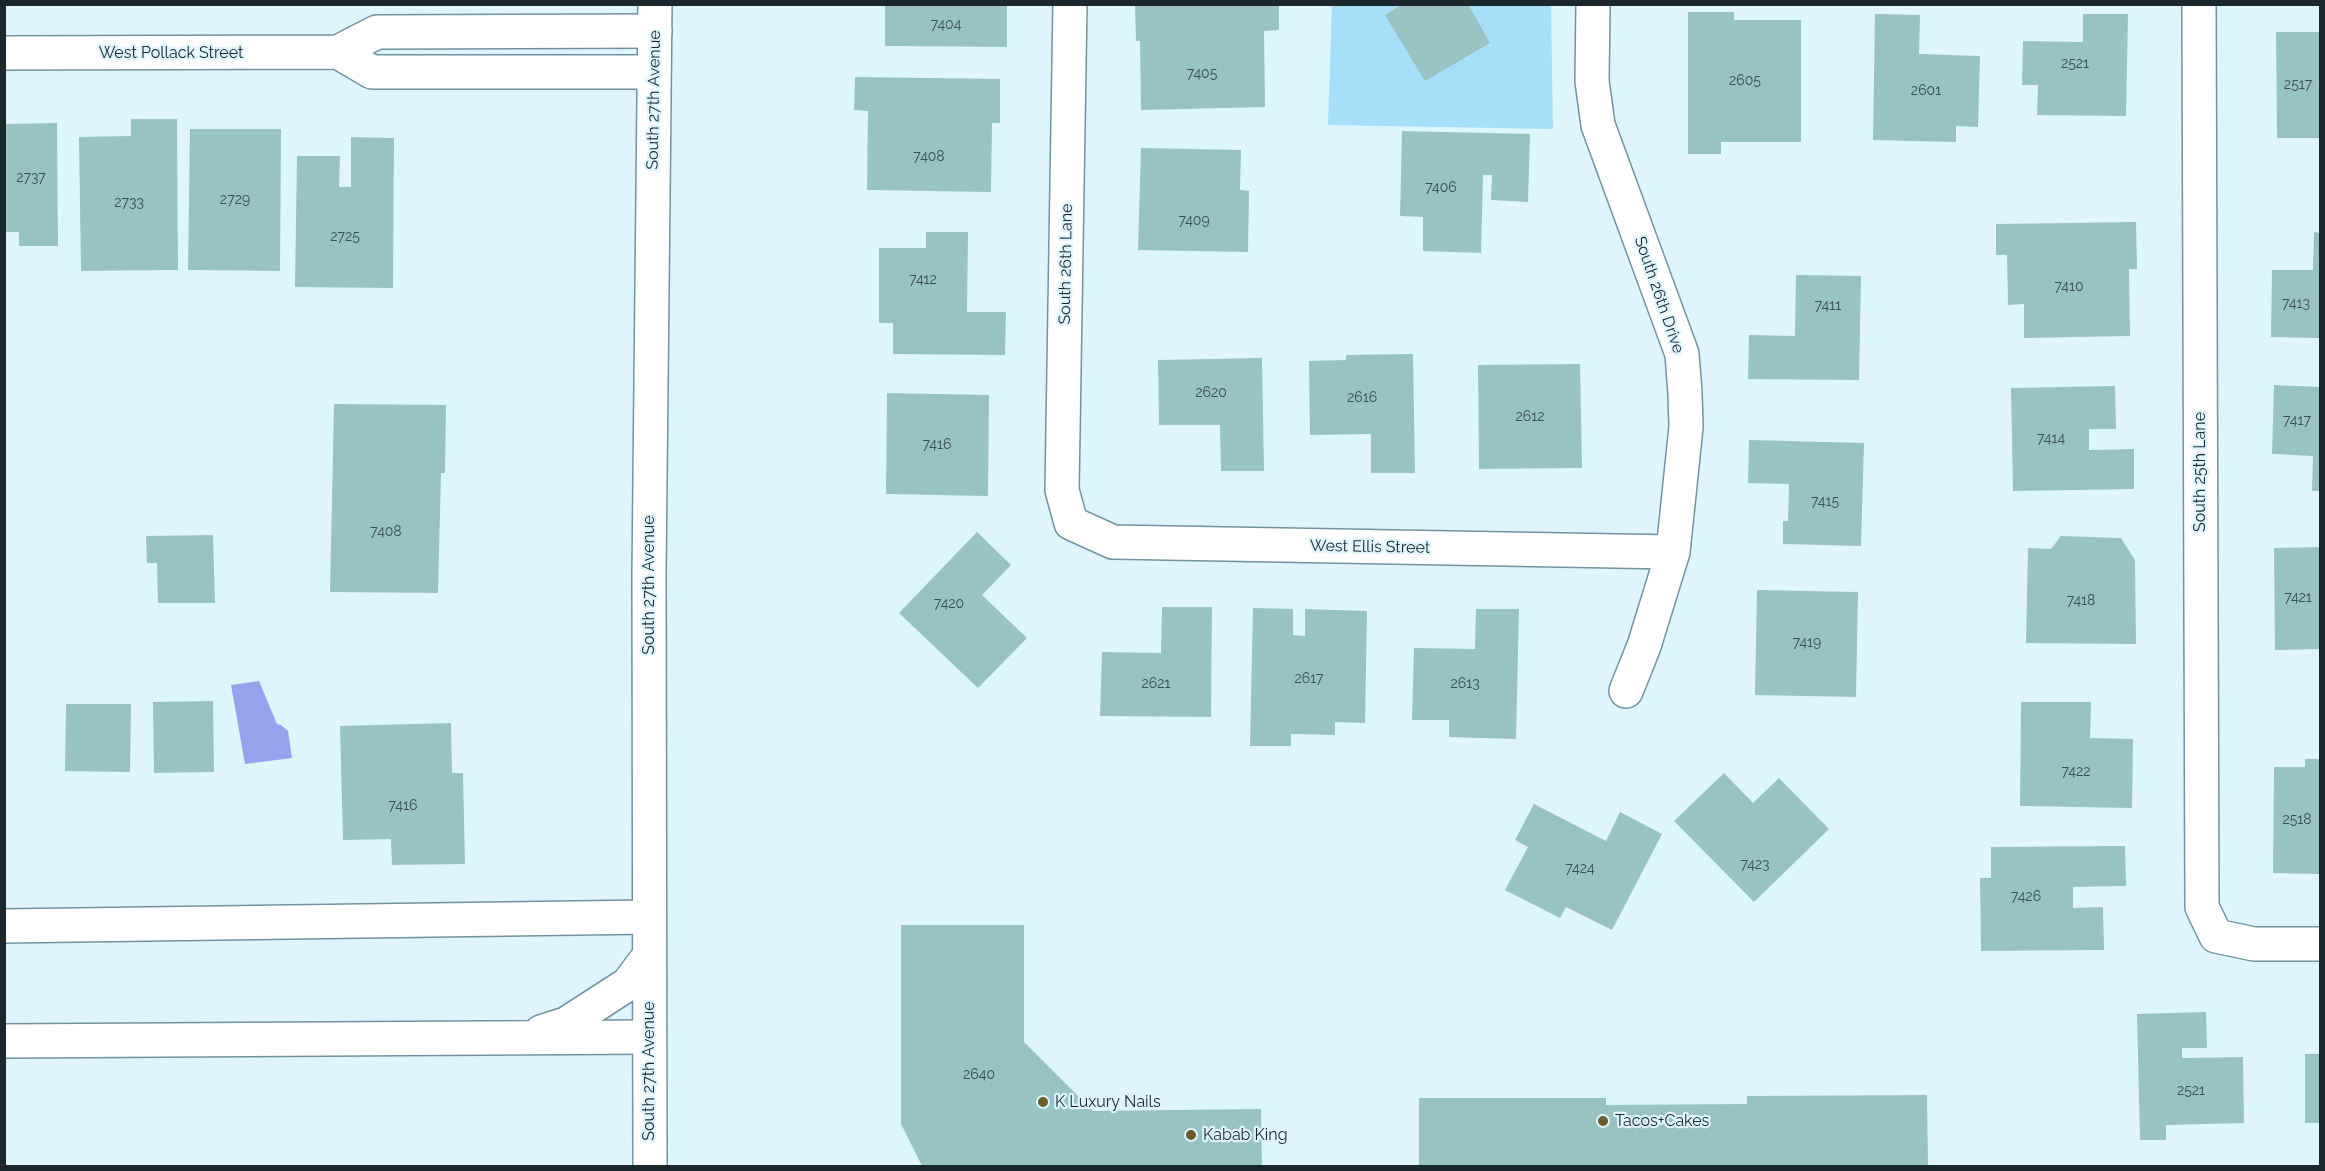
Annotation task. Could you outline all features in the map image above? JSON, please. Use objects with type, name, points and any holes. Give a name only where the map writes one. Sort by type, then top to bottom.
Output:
[{"type":"street","name":"South 26th Lane","points":[[1070,4],[1062,490],[1071,523]]},
{"type":"street","name":"South 26th Drive","points":[[1593,4],[1592,81],[1598,125],[1682,354],[1686,427],[1673,552],[1644,646],[1626,691]]},
{"type":"street","name":"South 25th Lane","points":[[2199,4],[2202,907],[2216,936],[2254,944],[2320,944]]},
{"type":"street","name":"West Pollack Street","points":[[4,53],[338,52],[377,32],[456,32],[655,18]]},
{"type":"street","name":"South 27th Avenue","points":[[650,1167],[649,573],[655,18]]},
{"type":"street","points":[[456,32],[456,72]]},
{"type":"street","points":[[338,52],[372,72],[654,72]]},
{"type":"street","name":"West Ellis Street","points":[[1071,523],[1113,542],[1673,552]]},
{"type":"street","points":[[4,926],[649,917]]},
{"type":"street","points":[[522,1038],[575,1019],[628,984],[649,956]]},
{"type":"street","points":[[4,1041],[649,1037]]},
{"type":"shaded area","points":[[1332,5],[1551,5],[1553,129],[1328,125]]},
{"type":"water","points":[[259,681],[277,724],[288,731],[292,758],[245,764],[231,685]]},
{"type":"building","points":[[885,4],[1007,5],[1007,47],[885,46]]},
{"type":"building","points":[[1135,4],[1279,4],[1279,30],[1264,31],[1265,107],[1141,110],[1140,41],[1136,41]]},
{"type":"building","points":[[1403,4],[1468,4],[1490,43],[1425,81],[1385,15]]},
{"type":"building","points":[[1688,12],[1734,12],[1734,20],[1801,20],[1801,142],[1721,142],[1721,154],[1688,154]]},
{"type":"building","points":[[1875,14],[1920,15],[1919,54],[1980,56],[1978,127],[1956,126],[1956,142],[1873,140]]},
{"type":"building","points":[[2083,14],[2128,14],[2126,116],[2037,115],[2038,85],[2022,85],[2023,41],[2083,42]]},
{"type":"building","points":[[2276,32],[2320,32],[2320,138],[2277,138]]},
{"type":"building","points":[[855,77],[1000,79],[1000,123],[992,123],[991,192],[867,190],[868,111],[854,110]]},
{"type":"building","points":[[131,119],[177,119],[178,270],[81,271],[79,137],[131,136]]},
{"type":"building","points":[[57,123],[58,246],[19,246],[19,232],[4,232],[4,124]]},
{"type":"building","points":[[190,129],[281,129],[280,271],[188,270]]},
{"type":"building","points":[[1402,131],[1530,134],[1528,202],[1491,200],[1492,175],[1483,175],[1481,253],[1423,251],[1423,217],[1400,216]]},
{"type":"building","points":[[351,137],[394,138],[393,288],[295,287],[297,156],[340,156],[339,187],[351,187]]},
{"type":"building","points":[[1141,148],[1241,150],[1240,190],[1249,191],[1248,252],[1138,250]]},
{"type":"building","points":[[2136,222],[2137,269],[2129,269],[2130,336],[2024,338],[2024,304],[2008,305],[2007,255],[1996,255],[1996,224]]},
{"type":"building","points":[[926,232],[968,232],[967,312],[1006,312],[1005,355],[893,354],[893,323],[879,323],[879,248],[926,248]]},
{"type":"building","points":[[2314,232],[2320,233],[2320,338],[2271,337],[2272,270],[2313,270]]},
{"type":"building","points":[[1796,275],[1861,276],[1859,380],[1748,379],[1749,335],[1795,336]]},
{"type":"building","points":[[1413,354],[1415,473],[1371,473],[1371,434],[1310,435],[1309,361],[1346,360],[1346,355]]},
{"type":"building","points":[[1262,358],[1264,471],[1221,471],[1220,425],[1159,425],[1158,360]]},
{"type":"building","points":[[1580,364],[1582,468],[1479,469],[1478,365]]},
{"type":"building","points":[[2274,385],[2320,387],[2320,491],[2312,491],[2313,456],[2272,454]]},
{"type":"building","points":[[2115,386],[2116,429],[2089,429],[2089,450],[2134,449],[2134,489],[2013,491],[2011,388]]},
{"type":"building","points":[[887,393],[989,395],[988,496],[886,494]]},
{"type":"building","points":[[334,404],[446,405],[445,473],[441,473],[438,593],[330,592]]},
{"type":"building","points":[[1749,440],[1864,443],[1861,546],[1783,544],[1783,521],[1788,521],[1789,484],[1748,483]]},
{"type":"building","points":[[977,532],[1011,565],[982,595],[1027,638],[978,688],[899,613]]},
{"type":"building","points":[[213,535],[215,603],[158,603],[157,563],[147,563],[146,536]]},
{"type":"building","points":[[2061,536],[2121,538],[2135,560],[2136,644],[2026,643],[2028,548],[2051,549]]},
{"type":"building","points":[[2320,547],[2320,649],[2275,650],[2274,548]]},
{"type":"building","points":[[1757,590],[1858,592],[1856,697],[1755,695]]},
{"type":"building","points":[[1162,607],[1212,607],[1211,717],[1100,716],[1102,652],[1161,653]]},
{"type":"building","points":[[1253,608],[1293,609],[1293,635],[1305,636],[1305,609],[1367,611],[1365,723],[1335,722],[1335,735],[1291,734],[1291,746],[1250,746]]},
{"type":"building","points":[[1476,609],[1519,609],[1516,739],[1449,737],[1449,720],[1412,720],[1414,648],[1475,649]]},
{"type":"building","points":[[213,701],[214,772],[154,773],[153,702]]},
{"type":"building","points":[[2021,702],[2091,702],[2090,738],[2133,739],[2132,808],[2020,806]]},
{"type":"building","points":[[66,704],[131,704],[130,772],[65,771]]},
{"type":"building","points":[[451,723],[452,773],[463,773],[465,864],[392,865],[391,839],[343,840],[340,726]]},
{"type":"building","points":[[2305,759],[2320,759],[2320,874],[2273,873],[2274,767],[2305,767]]},
{"type":"building","points":[[1724,773],[1753,803],[1779,778],[1829,829],[1754,902],[1674,821]]},
{"type":"building","points":[[1534,804],[1606,841],[1620,812],[1662,834],[1612,930],[1566,907],[1560,918],[1505,890],[1528,847],[1515,840]]},
{"type":"building","points":[[2125,846],[2126,886],[2073,887],[2073,908],[2103,907],[2104,950],[1981,951],[1980,878],[1991,878],[1991,847]]},
{"type":"building","points":[[901,925],[1024,925],[1024,1042],[1093,1111],[1261,1109],[1262,1166],[922,1166],[901,1124]]},
{"type":"building","points":[[2206,1012],[2207,1048],[2182,1048],[2182,1058],[2243,1057],[2244,1123],[2166,1125],[2166,1140],[2140,1140],[2137,1014]]},
{"type":"building","points":[[2305,1054],[2320,1054],[2320,1123],[2305,1123]]},
{"type":"building","points":[[1927,1095],[1928,1166],[1419,1166],[1419,1098],[1606,1098],[1606,1105],[1747,1104],[1747,1096]]},
{"type":"place","name":"K Luxury Nails","points":[[1043,1102]]},
{"type":"place","name":"Tacos+Cakes","points":[[1603,1121]]},
{"type":"place","name":"Kabab King","points":[[1191,1135]]}]
